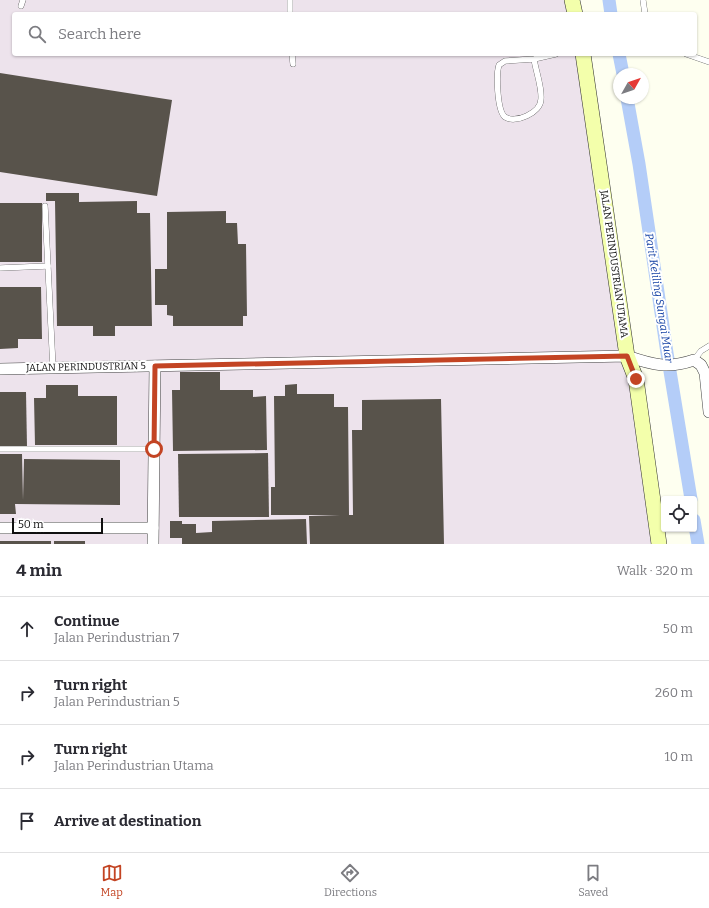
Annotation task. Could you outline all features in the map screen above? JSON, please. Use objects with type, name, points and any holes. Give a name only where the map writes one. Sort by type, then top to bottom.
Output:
[{"type":"street","points":[[572,0],[575,12]]},
{"type":"street","name":"JALAN PERINDUSTRIAN UTAMA","points":[[583,56],[627,356],[636,379],[659,544]]},
{"type":"street","name":"JALAN PERINDUSTRIAN 5","points":[[0,369],[627,356],[660,366],[701,364]]},
{"type":"street","points":[[701,364],[705,373],[709,412]]},
{"type":"street","points":[[153,544],[155,366]]},
{"type":"street","points":[[0,528],[153,528]]},
{"type":"lane","points":[[21,6],[23,0]]},
{"type":"lane","points":[[290,0],[290,12]]},
{"type":"lane","points":[[642,0],[645,12]]},
{"type":"lane","points":[[292,56],[293,64]]},
{"type":"lane","points":[[534,59],[542,100],[539,108],[533,114],[512,119],[506,118],[502,114],[498,90],[499,65],[505,62],[547,56]]},
{"type":"lane","points":[[692,56],[709,62]]},
{"type":"lane","points":[[45,206],[53,368]]},
{"type":"lane","points":[[0,268],[48,266]]},
{"type":"lane","points":[[701,364],[701,351],[709,346]]},
{"type":"lane","points":[[0,449],[154,449]]},
{"type":"shaded area","points":[[0,0],[574,0],[576,12],[12,12],[12,56],[583,56],[661,514],[661,532],[664,532],[666,544],[0,544]]},
{"type":"building","points":[[0,73],[172,100],[157,196],[0,172]]},
{"type":"building","points":[[46,193],[79,193],[79,202],[137,201],[137,213],[150,213],[152,326],[115,326],[115,336],[93,336],[93,326],[57,326],[55,201],[46,201]]},
{"type":"building","points":[[0,203],[42,203],[42,262],[0,262]]},
{"type":"building","points":[[226,211],[226,223],[237,223],[238,244],[246,244],[247,316],[243,316],[243,326],[173,326],[173,316],[167,315],[167,305],[155,305],[155,269],[167,269],[167,212]]},
{"type":"building","points":[[0,287],[41,287],[42,339],[18,339],[18,348],[0,349]]},
{"type":"building","points":[[180,372],[220,372],[220,390],[253,390],[253,397],[266,396],[267,450],[173,451],[172,390],[180,390]]},
{"type":"building","points":[[297,384],[297,394],[334,394],[334,407],[348,407],[349,515],[353,515],[352,430],[362,430],[362,400],[441,399],[444,544],[310,544],[309,516],[340,515],[271,515],[271,487],[275,487],[274,396],[285,396],[285,385]]},
{"type":"building","points":[[46,385],[78,385],[78,396],[117,396],[117,445],[35,445],[34,398],[46,398]]},
{"type":"building","points":[[0,392],[26,392],[27,447],[0,447]]},
{"type":"building","points":[[268,453],[269,517],[179,517],[178,454]]},
{"type":"building","points":[[0,454],[22,454],[23,500],[24,459],[120,460],[120,505],[15,504],[16,514],[0,514]]},
{"type":"building","points":[[306,519],[307,544],[182,544],[182,538],[170,538],[170,521],[182,521],[182,524],[196,524],[196,533],[212,532],[212,521]]},
{"type":"building","points":[[0,541],[51,541],[51,544],[0,544]]},
{"type":"building","points":[[54,541],[85,541],[85,544],[54,544]]},
{"type":"waterway","name":"Parit Keliling Sungai Muar","points":[[609,0],[611,12]]},
{"type":"waterway","name":"Parit Keliling Sungai Muar","points":[[619,56],[622,68]]},
{"type":"waterway","name":"Parit Keliling Sungai Muar","points":[[628,104],[639,164],[667,353],[691,496]]},
{"type":"waterway","name":"Parit Keliling Sungai Muar","points":[[696,532],[698,544]]},
{"type":"route","points":[[154,449],[155,366],[627,356],[636,379]]}]
